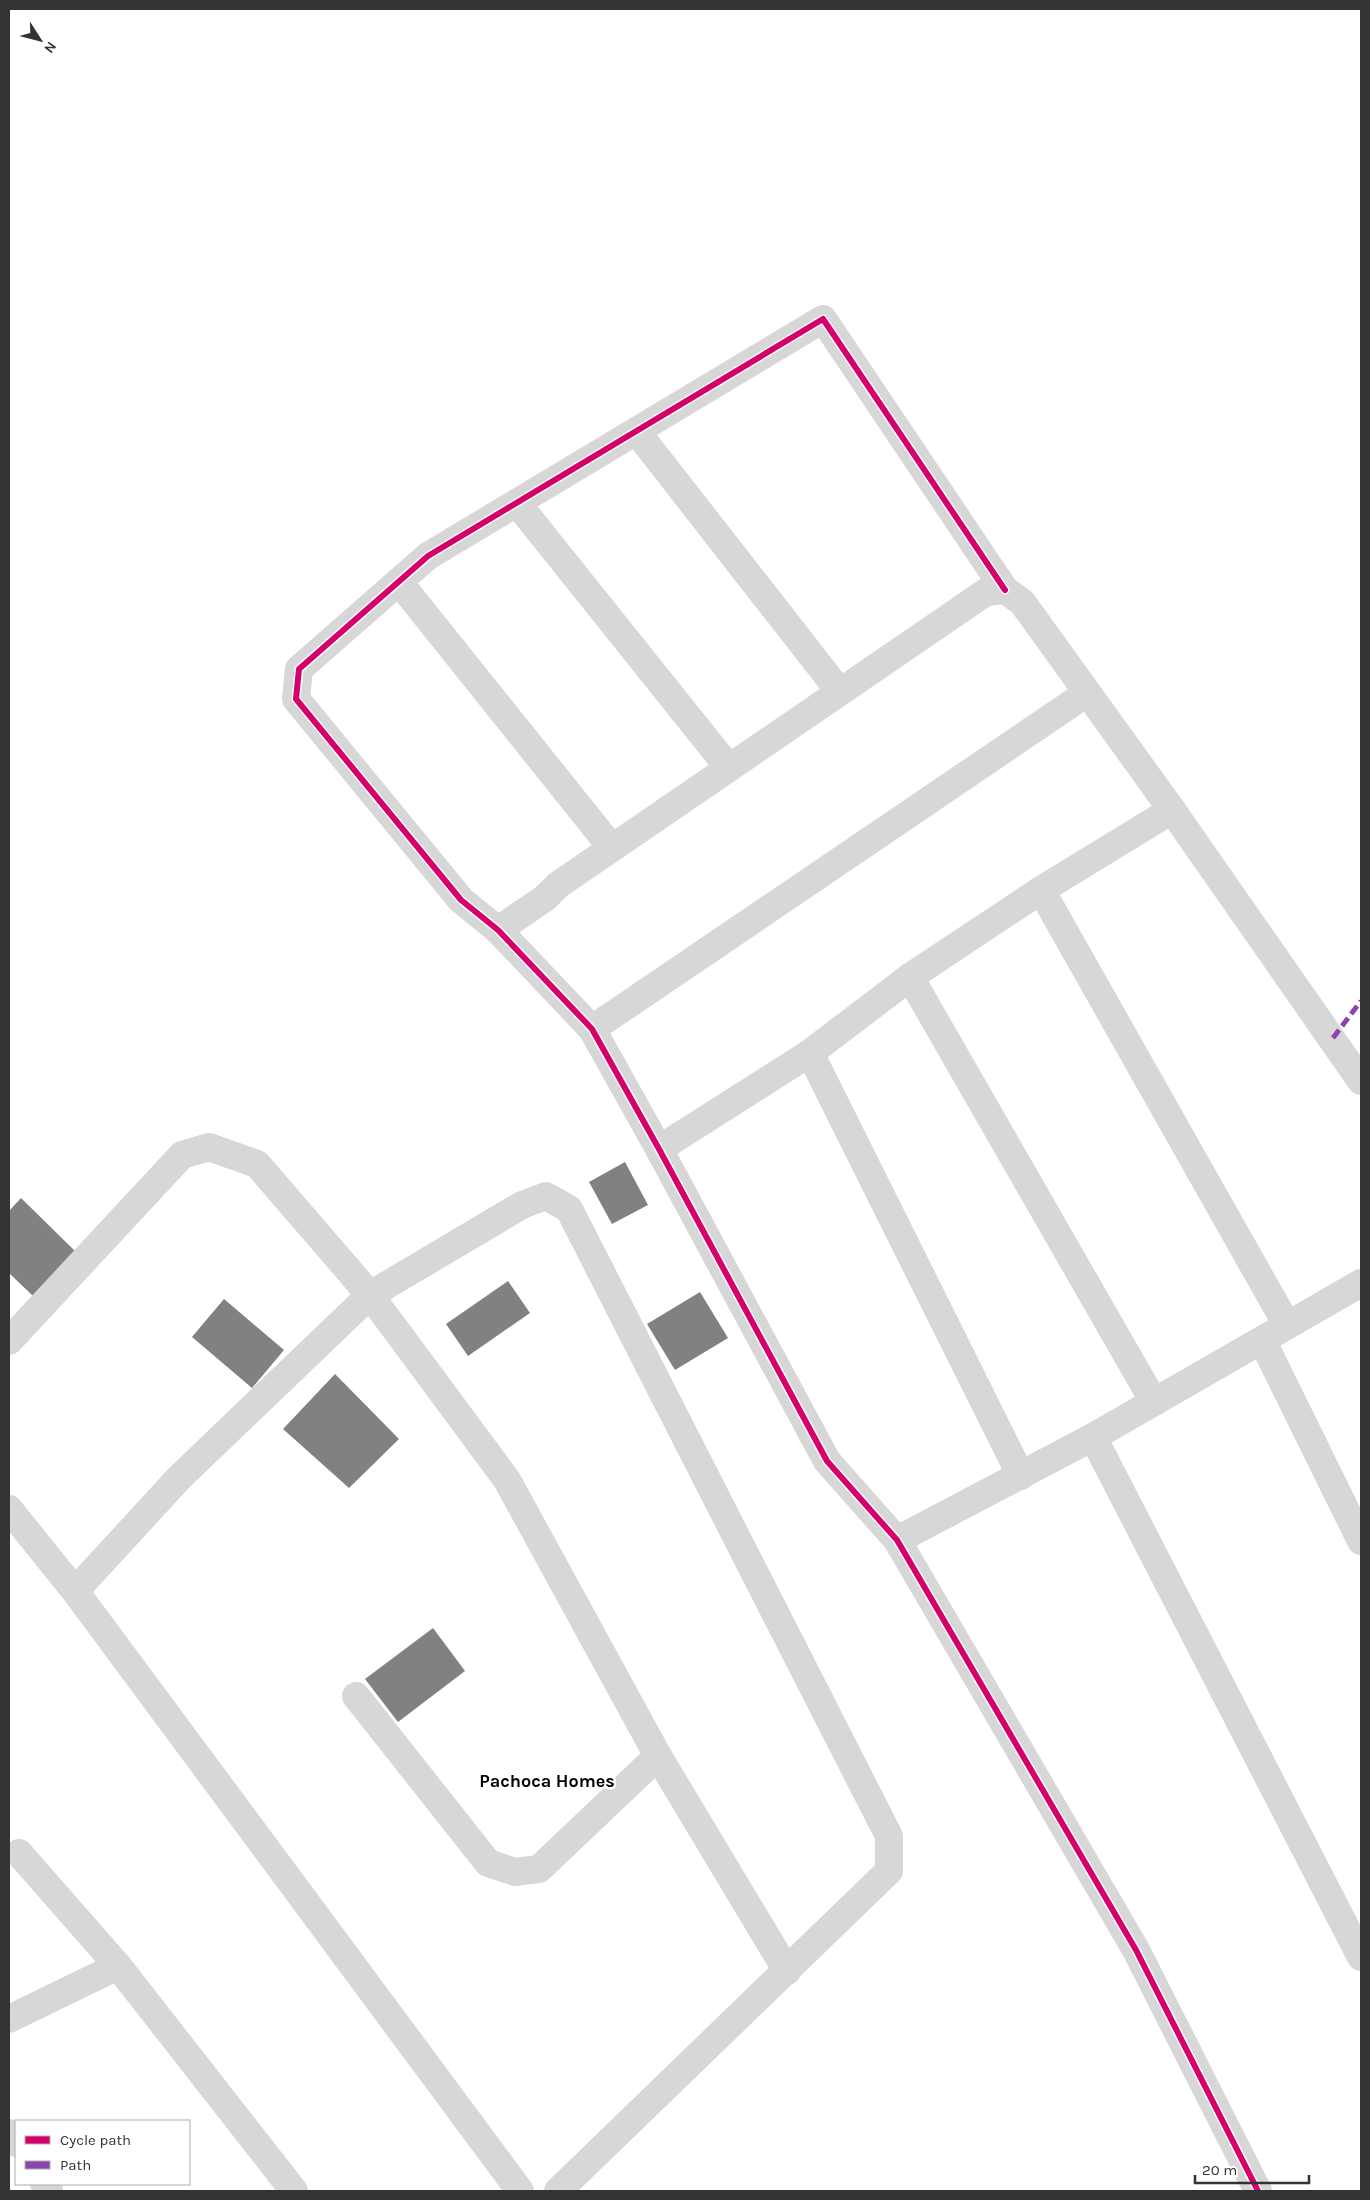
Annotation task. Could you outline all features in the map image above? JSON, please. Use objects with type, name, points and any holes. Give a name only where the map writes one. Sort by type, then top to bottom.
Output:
[{"type":"street","points":[[1258,2191],[1136,1950],[897,1540],[827,1461],[592,1028],[498,930],[461,900],[296,699],[299,669],[428,556],[823,320],[1006,590],[1022,602],[1172,810],[1361,1082]]},
{"type":"street","points":[[637,432],[840,692]]},
{"type":"street","points":[[517,503],[729,768]]},
{"type":"street","points":[[399,582],[612,848]]},
{"type":"street","points":[[498,930],[612,848],[986,592],[1006,590]]},
{"type":"street","points":[[592,1028],[1087,694]]},
{"type":"street","points":[[659,1149],[810,1053],[910,977],[1041,890],[1172,810]]},
{"type":"street","points":[[1041,890],[1287,1325]]},
{"type":"street","points":[[910,977],[1154,1402]]},
{"type":"street","points":[[810,1053],[1021,1476]]},
{"type":"street","points":[[9,1341],[182,1155],[209,1147],[257,1164],[370,1296],[507,1480],[658,1756],[788,1971]]},
{"type":"street","points":[[76,1591],[179,1478],[370,1296],[522,1206],[546,1196],[569,1209],[889,1836],[889,1871],[788,1971],[558,2191]]},
{"type":"street","points":[[897,1540],[1093,1437],[1361,1283]]},
{"type":"street","points":[[1262,1340],[1361,1541]]},
{"type":"street","points":[[1093,1437],[1361,1957]]},
{"type":"street","points":[[9,1509],[76,1591],[520,2191]]},
{"type":"street","points":[[356,1696],[488,1864],[515,1872],[539,1869],[658,1756]]},
{"type":"street","points":[[19,1853],[118,1966],[294,2191]]},
{"type":"street","points":[[9,2019],[118,1966]]},
{"type":"building","points":[[625,1162],[648,1205],[612,1224],[589,1182]]},
{"type":"building","points":[[21,1198],[76,1252],[33,1296],[9,1273],[9,1211]]},
{"type":"building","points":[[508,1281],[530,1313],[468,1356],[446,1324]]},
{"type":"building","points":[[700,1292],[728,1338],[675,1370],[647,1324]]},
{"type":"building","points":[[224,1299],[284,1350],[252,1388],[192,1337]]},
{"type":"building","points":[[335,1374],[399,1439],[349,1488],[283,1429]]},
{"type":"building","points":[[433,1628],[465,1671],[398,1722],[365,1679]]},
{"type":"marked path","points":[[1333,1038],[1361,1001]]},
{"type":"cycle path","points":[[1005,590],[823,319],[428,556],[299,669],[296,699],[461,900],[498,930],[592,1029],[659,1149],[827,1461],[897,1540],[1136,1950],[1258,2191]]},
{"type":"district","name":"Pachoca Homes","points":[[547,1781]]}]
